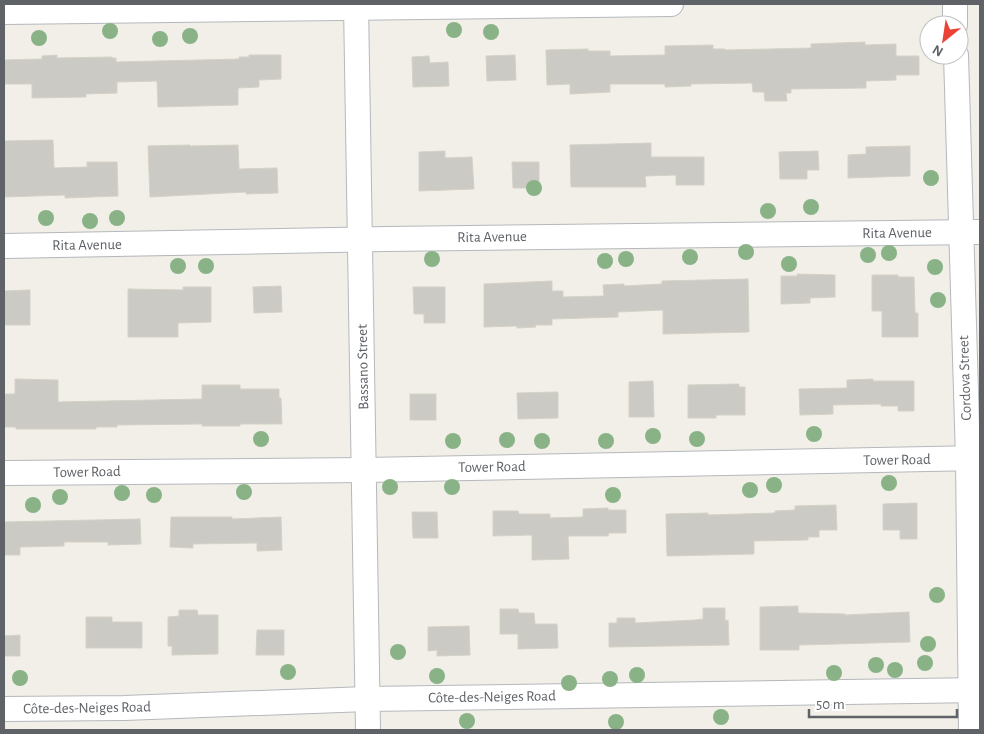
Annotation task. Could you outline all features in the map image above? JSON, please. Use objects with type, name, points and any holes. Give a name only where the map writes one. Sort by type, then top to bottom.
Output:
[{"type":"street","points":[[4,12],[356,5],[671,4]]},
{"type":"street","name":"Bassano Street","points":[[356,5],[368,730]]},
{"type":"street","name":"Cordova Street","points":[[957,65],[971,232],[976,690],[970,730]]},
{"type":"street","name":"Rita Avenue","points":[[4,246],[360,239],[971,232]]},
{"type":"street","name":"Tower Road","points":[[4,473],[365,470],[974,459]]},
{"type":"street","name":"Côte-des-Neiges Road","points":[[4,709],[124,708],[368,699],[976,690]]},
{"type":"building","points":[[865,42],[865,45],[896,44],[896,56],[919,56],[919,75],[896,75],[896,80],[866,81],[866,88],[791,89],[791,93],[786,93],[787,101],[765,101],[764,92],[753,92],[752,83],[691,84],[691,86],[665,87],[665,84],[610,84],[610,92],[570,94],[570,84],[547,85],[546,50],[588,49],[588,51],[610,51],[610,56],[665,55],[665,46],[713,45],[713,49],[725,50],[811,48],[811,44]]},
{"type":"building","points":[[57,55],[57,58],[112,57],[116,58],[116,62],[239,59],[239,57],[249,57],[249,55],[281,55],[281,79],[259,80],[259,87],[238,88],[238,105],[158,107],[157,81],[117,82],[117,93],[86,94],[86,97],[32,98],[32,84],[4,84],[4,60],[42,59],[42,56]]},
{"type":"building","points":[[515,55],[516,80],[487,81],[486,56]]},
{"type":"building","points":[[429,56],[430,63],[448,62],[449,86],[413,87],[412,57]]},
{"type":"building","points":[[53,140],[54,168],[87,167],[87,162],[117,162],[118,196],[65,198],[65,195],[4,197],[4,141]]},
{"type":"building","points":[[651,143],[651,157],[704,157],[704,185],[676,185],[676,175],[645,176],[646,187],[571,187],[570,145]]},
{"type":"building","points":[[238,145],[239,169],[277,168],[278,193],[246,194],[246,192],[150,197],[148,146]]},
{"type":"building","points":[[910,146],[910,176],[848,178],[848,155],[866,154],[866,147]]},
{"type":"building","points":[[445,151],[445,158],[472,157],[474,189],[419,191],[419,152]]},
{"type":"building","points":[[818,151],[819,170],[807,170],[807,179],[780,179],[779,152]]},
{"type":"building","points":[[512,162],[539,162],[539,188],[513,188]]},
{"type":"building","points":[[797,274],[835,275],[835,297],[810,298],[810,303],[781,304],[781,276],[797,276]]},
{"type":"building","points":[[872,275],[914,277],[915,313],[918,313],[918,337],[882,337],[882,311],[872,311]]},
{"type":"building","points":[[748,279],[749,332],[663,334],[663,310],[618,312],[618,317],[552,319],[552,325],[535,325],[536,327],[484,327],[484,284],[552,281],[552,291],[563,291],[563,297],[604,296],[603,285],[624,284],[624,286],[662,284],[662,281]]},
{"type":"building","points":[[281,286],[282,312],[254,313],[253,287]]},
{"type":"building","points":[[183,287],[211,287],[211,322],[178,323],[178,337],[128,337],[128,289],[183,290]]},
{"type":"building","points":[[413,287],[445,287],[445,323],[424,323],[424,314],[414,314]]},
{"type":"building","points":[[30,290],[30,325],[4,325],[4,291]]},
{"type":"building","points":[[15,379],[58,380],[58,402],[202,399],[202,385],[240,385],[240,389],[279,389],[282,424],[240,424],[240,426],[202,426],[202,424],[117,425],[117,427],[96,427],[96,429],[16,429],[16,427],[4,427],[4,394],[15,394]]},
{"type":"building","points":[[873,379],[873,381],[914,381],[914,411],[898,411],[898,406],[881,406],[881,404],[833,405],[833,414],[800,415],[799,389],[847,388],[847,380]]},
{"type":"building","points":[[653,381],[654,417],[629,417],[629,382]]},
{"type":"building","points":[[739,384],[739,387],[745,387],[745,415],[716,415],[716,418],[688,418],[688,385]]},
{"type":"building","points":[[558,392],[558,418],[518,419],[517,393]]},
{"type":"building","points":[[410,394],[436,394],[436,420],[410,420]]},
{"type":"building","points":[[917,503],[917,539],[900,539],[900,530],[883,530],[883,504]]},
{"type":"building","points":[[836,505],[837,530],[819,530],[819,537],[808,537],[808,540],[754,541],[754,554],[667,556],[666,514],[775,513],[775,511],[795,510],[795,506]]},
{"type":"building","points":[[608,508],[608,510],[626,510],[626,533],[609,533],[608,536],[568,536],[569,559],[532,560],[532,535],[493,536],[493,511],[518,511],[519,514],[550,514],[550,518],[583,517],[583,509]]},
{"type":"building","points":[[412,512],[437,512],[438,538],[413,538]]},
{"type":"building","points":[[171,517],[232,517],[232,519],[281,517],[282,550],[257,551],[257,543],[193,544],[193,548],[170,547]]},
{"type":"building","points":[[140,519],[141,544],[108,545],[108,542],[64,542],[64,546],[20,547],[20,555],[4,555],[4,522]]},
{"type":"building","points":[[798,606],[798,613],[845,615],[909,612],[910,642],[799,645],[799,650],[760,650],[760,607]]},
{"type":"building","points":[[703,608],[725,608],[725,621],[728,620],[729,645],[609,647],[609,623],[617,623],[617,618],[635,618],[635,623],[695,620],[703,619]]},
{"type":"building","points":[[500,609],[518,609],[519,613],[534,613],[535,624],[557,624],[558,648],[518,649],[518,634],[500,634]]},
{"type":"building","points":[[179,610],[197,610],[198,615],[218,615],[218,654],[172,655],[172,646],[168,646],[168,617],[179,616]]},
{"type":"building","points":[[86,617],[112,617],[112,622],[142,622],[142,648],[86,648]]},
{"type":"building","points":[[469,626],[470,655],[437,656],[437,650],[428,651],[428,627]]},
{"type":"building","points":[[257,630],[284,630],[284,655],[256,655]]},
{"type":"building","points":[[20,635],[20,656],[4,656],[4,636]]}]
